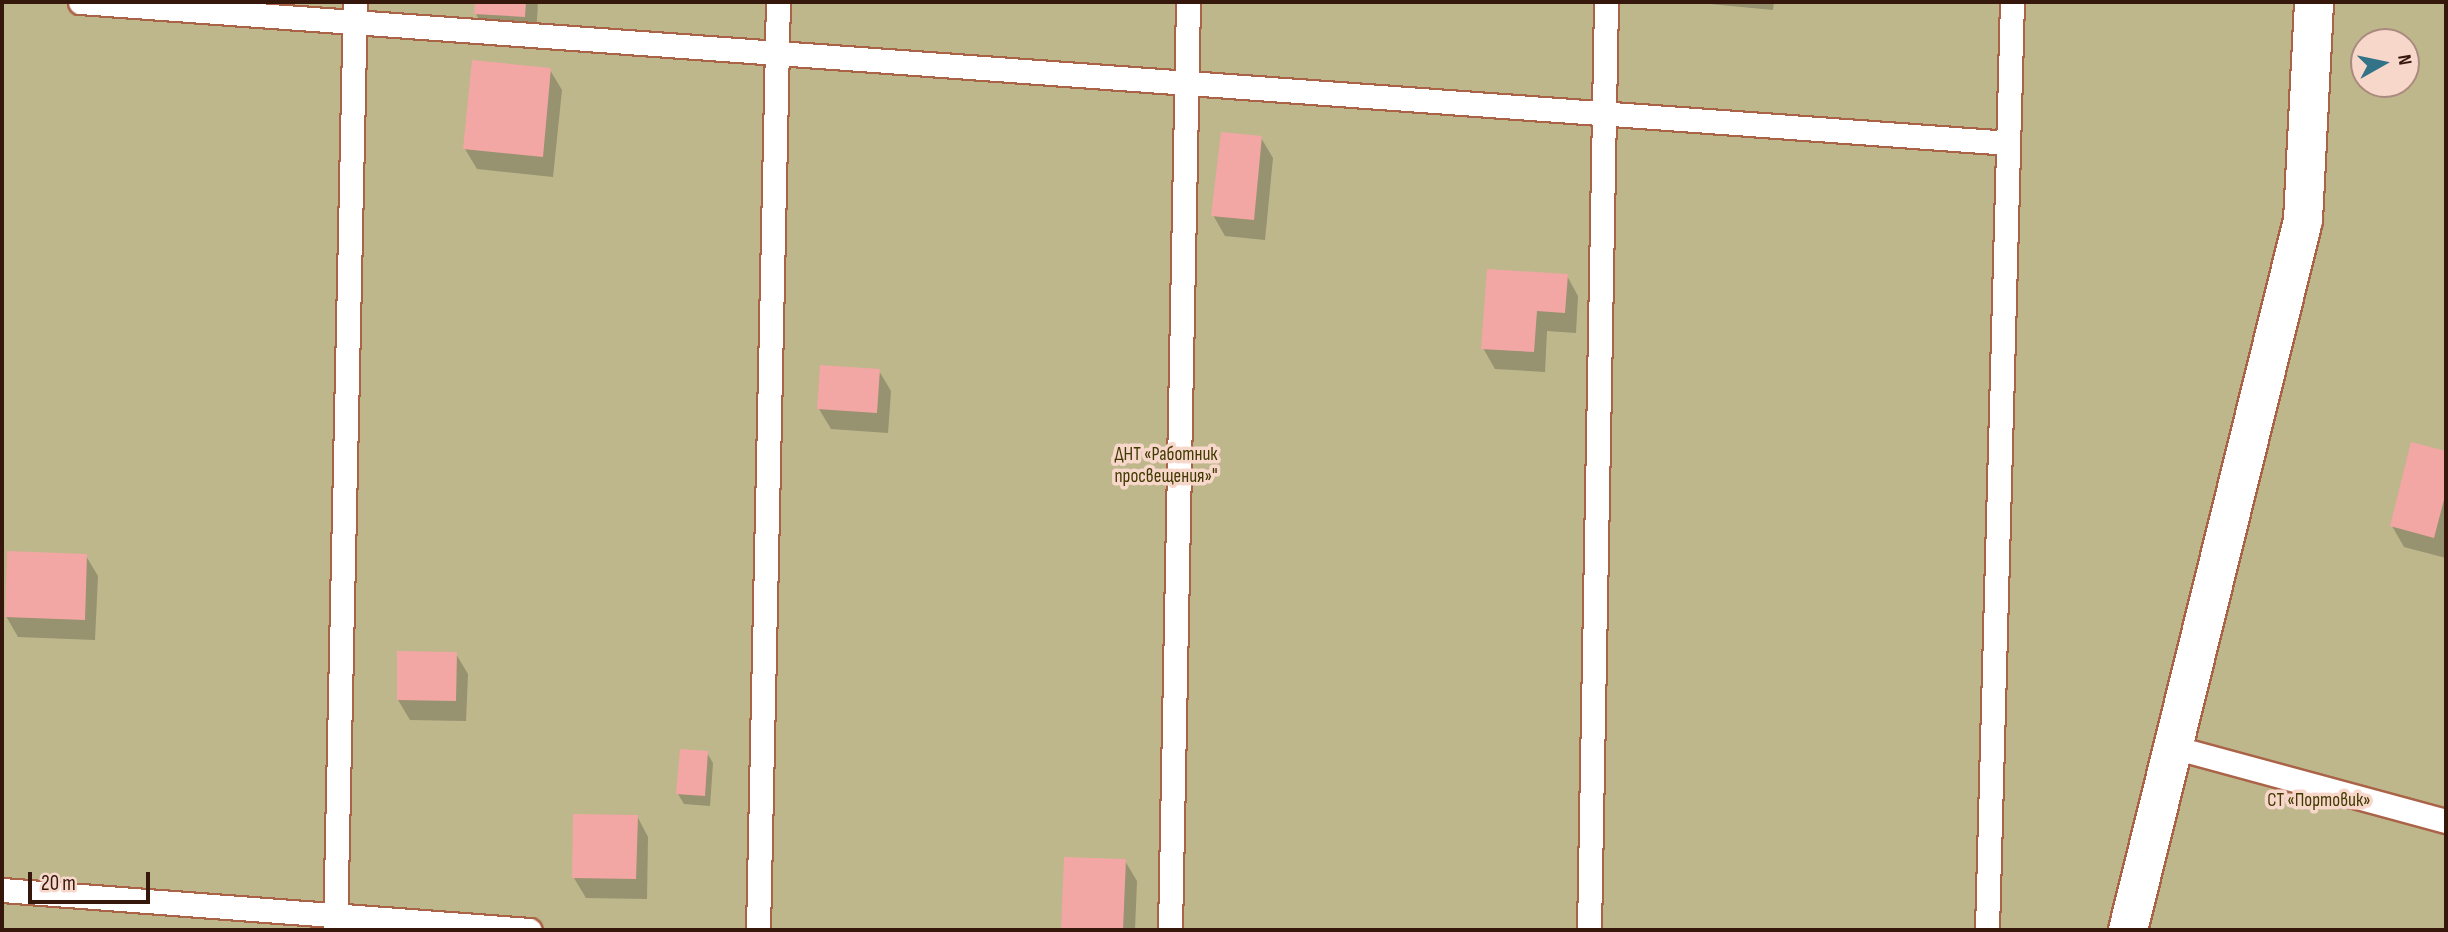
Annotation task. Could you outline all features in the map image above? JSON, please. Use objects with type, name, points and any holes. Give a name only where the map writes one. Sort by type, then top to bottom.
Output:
[{"type":"street","points":[[2128,930],[2303,220],[2314,2]]},
{"type":"lane","points":[[80,2],[355,12],[777,53],[2008,143]]},
{"type":"lane","points":[[758,930],[778,2]]},
{"type":"lane","points":[[1170,930],[1188,2]]},
{"type":"lane","points":[[1589,930],[1606,2]]},
{"type":"lane","points":[[1987,930],[2012,2]]},
{"type":"lane","points":[[335,923],[355,12]]},
{"type":"lane","points":[[2173,747],[2446,821]]},
{"type":"lane","points":[[2,890],[335,923],[529,930]]},
{"type":"green space","name":"ДНТ «Работник просвещения»\"","points":[[2,2],[2446,2],[2446,930],[2,930]]},
{"type":"building","points":[[475,2],[526,2],[525,17],[474,14]]},
{"type":"building","points":[[472,60],[551,68],[543,157],[463,149]]},
{"type":"building","points":[[1221,132],[1262,136],[1254,220],[1211,216]]},
{"type":"building","points":[[1487,269],[1568,274],[1565,313],[1537,311],[1534,352],[1481,349]]},
{"type":"building","points":[[820,365],[880,369],[877,413],[817,409]]},
{"type":"building","points":[[2411,442],[2446,451],[2446,492],[2434,538],[2390,526]]},
{"type":"building","points":[[7,551],[87,554],[85,620],[5,617]]},
{"type":"building","points":[[397,651],[457,652],[456,701],[397,700]]},
{"type":"building","points":[[680,749],[708,751],[705,796],[676,794]]},
{"type":"building","points":[[573,814],[638,815],[636,879],[572,878]]},
{"type":"building","points":[[1064,857],[1126,859],[1123,930],[1061,930]]},
{"type":"park label","name":"СТ «Портовик»","points":[[2319,801]]}]
